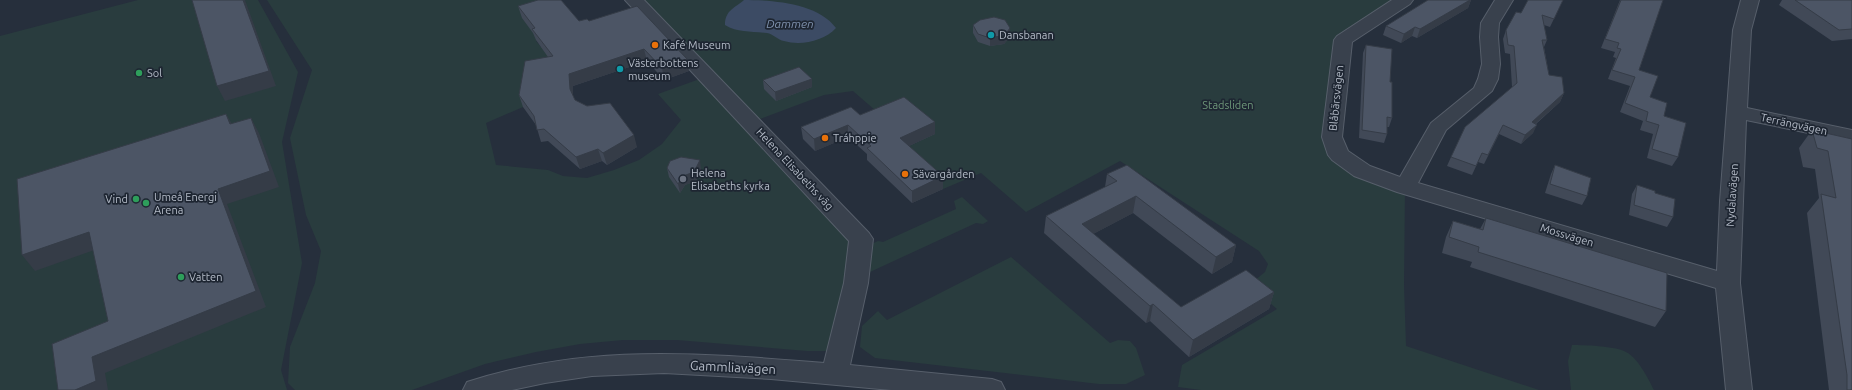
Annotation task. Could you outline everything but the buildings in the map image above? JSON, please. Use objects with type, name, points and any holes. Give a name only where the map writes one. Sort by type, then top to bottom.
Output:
[{"type":"street","name":"Helena Elisabeths väg","points":[[634,0],[708,76],[861,239],[856,283],[835,374]]},
{"type":"street","name":"Blåbärsvägen","points":[[1404,0],[1343,40],[1332,137],[1339,155],[1362,171],[1405,187]]},
{"type":"street","points":[[1405,187],[1438,128],[1482,91],[1488,79],[1491,64],[1490,24],[1504,0]]},
{"type":"street","name":"Nydalavägen","points":[[1739,390],[1728,283],[1731,202],[1742,30],[1750,0]]},
{"type":"street","name":"Terrängvägen","points":[[1737,112],[1852,136]]},
{"type":"street","name":"Mossvägen","points":[[1405,187],[1728,283]]},
{"type":"street","name":"Gammliavägen","points":[[476,390],[555,370],[663,363],[835,374],[992,390]]},
{"type":"green space","name":"Umeå Energi Arena","points":[[138,0],[258,0],[298,72],[282,142],[302,263],[281,370],[287,390],[0,390],[0,36]]},
{"type":"green space","name":"Stadsliden","points":[[267,0],[558,0],[539,39],[536,41],[541,47],[552,44],[568,65],[523,107],[486,123],[496,165],[548,170],[563,176],[587,178],[614,170],[639,160],[662,144],[681,120],[658,94],[708,76],[634,0],[1404,0],[1343,40],[1339,155],[1405,187],[1404,286],[1406,346],[1539,390],[1201,390],[1178,387],[1182,365],[1277,309],[1249,285],[1265,272],[1268,264],[1259,251],[1120,161],[1026,212],[981,173],[943,189],[900,150],[922,140],[876,111],[853,91],[824,95],[752,122],[861,249],[878,241],[883,242],[956,209],[954,201],[962,197],[988,221],[983,224],[976,223],[857,278],[840,351],[807,351],[677,340],[623,340],[580,344],[536,352],[485,364],[412,390],[295,390],[288,383],[290,347],[315,283],[321,251],[306,215],[290,138],[312,70]]},
{"type":"green space","points":[[1011,257],[1110,343],[1118,340],[1130,341],[1136,348],[1145,375],[1126,384],[1099,384],[875,358],[860,347],[862,326],[878,311],[887,320]]},
{"type":"green space","points":[[1572,345],[1613,348],[1624,351],[1638,362],[1654,390],[1571,390],[1568,361]]},
{"type":"water","name":"Dammen","points":[[744,0],[781,2],[806,8],[818,13],[836,28],[819,39],[805,43],[798,43],[782,40],[767,33],[740,31],[725,25],[725,20],[729,13],[734,7]]},
{"type":"place","name":"Dansbanan","points":[[991,35]]},
{"type":"place","name":"Kafé Museum","points":[[655,45]]},
{"type":"place","name":"Västerbottens museum","points":[[620,69]]},
{"type":"place","name":"Sol","points":[[139,73]]},
{"type":"place","name":"Tráhppie","points":[[825,138]]},
{"type":"place","name":"Sävargården","points":[[905,174]]},
{"type":"place","name":"Helena Elisabeths kyrka","points":[[683,179]]},
{"type":"place","name":"Vind","points":[[136,199]]},
{"type":"place","name":"Umeå Energi Arena","points":[[146,203]]},
{"type":"place","name":"Vatten","points":[[181,277]]}]
